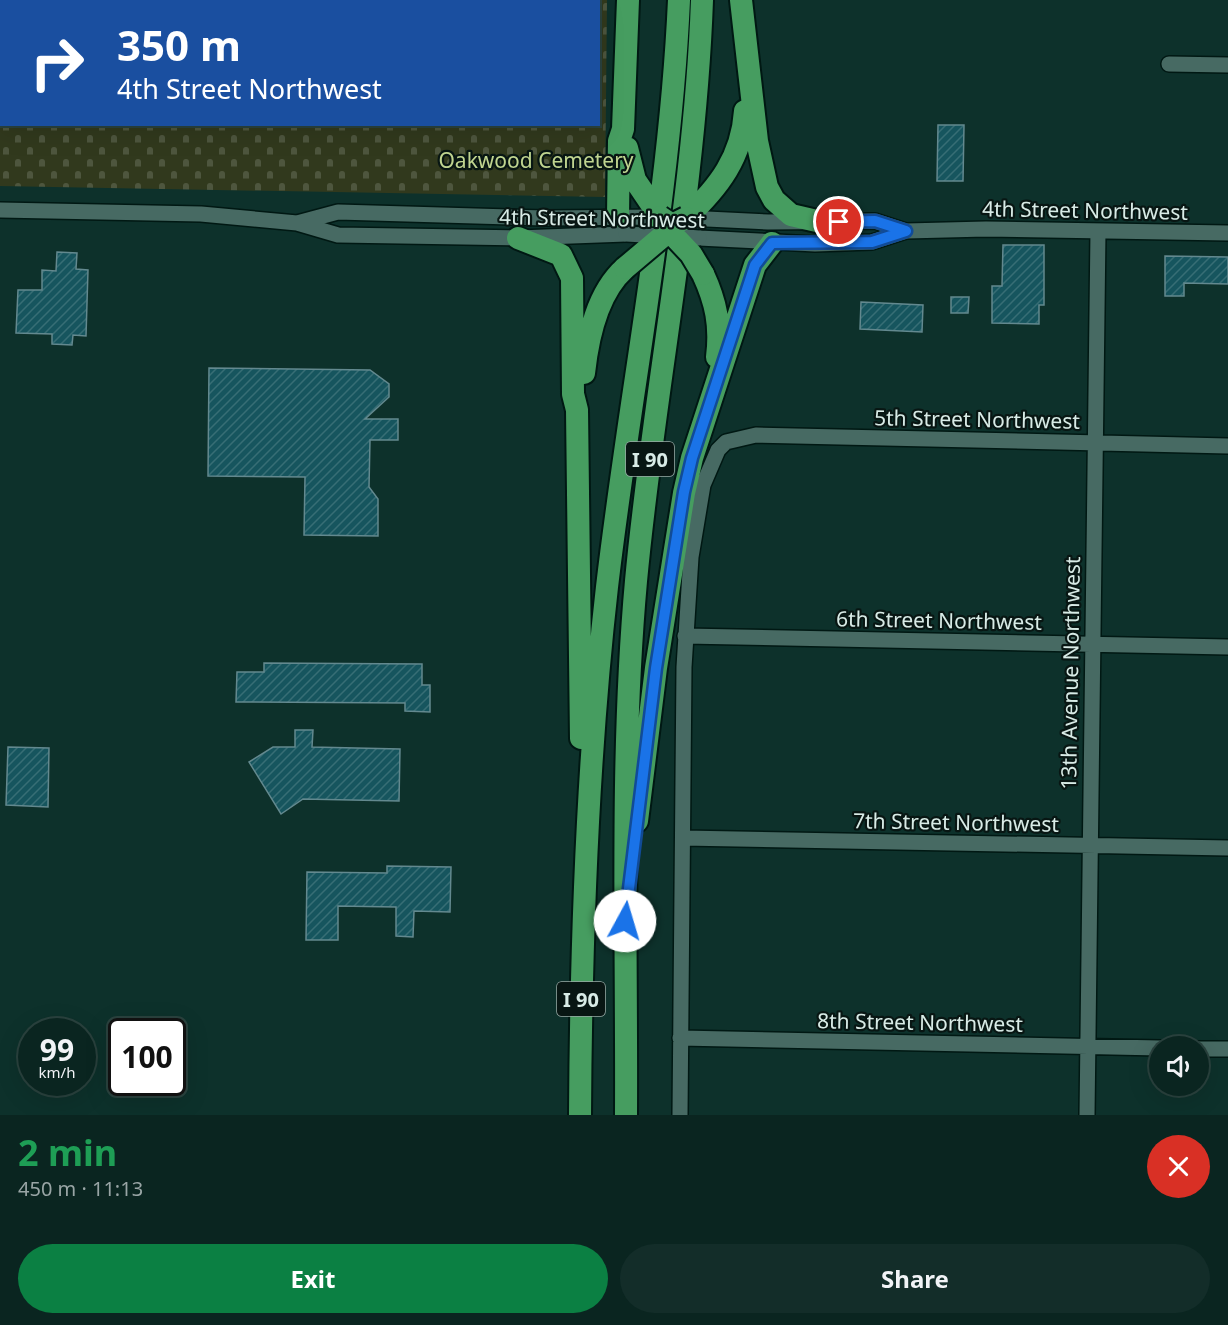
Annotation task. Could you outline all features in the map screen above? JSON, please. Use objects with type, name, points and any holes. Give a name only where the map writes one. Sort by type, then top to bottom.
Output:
[{"type":"highway","points":[[628,0],[623,129],[635,180],[668,227],[691,254],[704,274],[715,302],[719,329],[717,359],[703,401],[705,419]]},
{"type":"highway","name":"I 90","points":[[580,1115],[584,884],[607,587],[664,194],[673,104],[679,0]]},
{"type":"highway","name":"I 90","points":[[626,1115],[626,740],[636,583],[646,484],[688,190],[702,0]]},
{"type":"highway","points":[[741,0],[756,141],[767,187],[774,200],[791,215],[821,222]]},
{"type":"highway","points":[[584,884],[578,410],[596,314],[610,285],[625,268],[668,227],[717,188],[728,171],[741,138],[748,67]]},
{"type":"highway","points":[[623,129],[619,141],[668,227]]},
{"type":"highway","points":[[518,238],[561,255],[568,266],[572,278],[573,394],[578,410]]},
{"type":"highway","points":[[625,921],[656,668],[674,551],[692,458],[755,265],[772,243]]},
{"type":"street","points":[[1169,64],[1228,65]]},
{"type":"street","name":"4th Street Northwest","points":[[0,210],[201,214],[297,223],[338,235],[518,238],[668,227],[875,221],[906,231],[1228,233]]},
{"type":"street","name":"4th Street Northwest","points":[[297,223],[338,212],[545,218],[668,227],[772,243],[872,242],[906,231]]},
{"type":"street","name":"13th Avenue Northwest","points":[[1087,1115],[1091,645],[1098,231]]},
{"type":"street","name":"5th Street Northwest","points":[[685,636],[691,557],[703,485],[718,450],[726,442],[756,435],[1228,446]]},
{"type":"street","points":[[680,1115],[685,636]]},
{"type":"street","name":"6th Street Northwest","points":[[685,636],[1228,647]]},
{"type":"street","name":"7th Street Northwest","points":[[682,838],[1228,848]]},
{"type":"street","name":"8th Street Northwest","points":[[680,1038],[1149,1048]]},
{"type":"street","points":[[1209,1048],[1228,1049]]},
{"type":"green space","name":"Oakwood Cemetery","points":[[600,0],[607,0],[605,197],[0,186],[0,126],[600,126]]},
{"type":"building","points":[[938,125],[964,125],[963,181],[937,181]]},
{"type":"building","points":[[1003,245],[1044,245],[1044,305],[1039,305],[1039,324],[992,323],[992,286],[1002,286]]},
{"type":"building","points":[[57,252],[77,253],[76,269],[88,270],[86,336],[73,335],[72,345],[52,344],[52,334],[16,333],[18,290],[42,290],[42,270],[56,271]]},
{"type":"building","points":[[1165,256],[1228,257],[1228,284],[1184,283],[1184,296],[1165,296]]},
{"type":"building","points":[[951,297],[969,297],[968,313],[951,313]]},
{"type":"building","points":[[861,302],[923,305],[922,332],[860,329]]},
{"type":"building","points":[[209,368],[370,370],[389,384],[389,397],[365,419],[398,419],[398,440],[370,440],[369,487],[378,499],[378,536],[304,535],[305,477],[208,476]]},
{"type":"building","points":[[264,663],[422,664],[422,685],[430,685],[430,712],[405,711],[405,703],[236,702],[237,672],[264,672]]},
{"type":"building","points":[[295,730],[313,730],[312,747],[400,749],[399,801],[303,799],[281,814],[249,762],[273,747],[295,747]]},
{"type":"building","points":[[8,747],[49,748],[48,807],[6,805]]},
{"type":"building","points":[[387,866],[451,867],[450,912],[414,911],[413,937],[396,936],[396,907],[338,906],[338,940],[306,940],[307,872],[387,873]]},
{"type":"route","points":[[625,921],[656,668],[679,519],[692,458],[755,265],[766,248],[772,243],[872,242],[906,231],[875,221],[839,222]]}]
